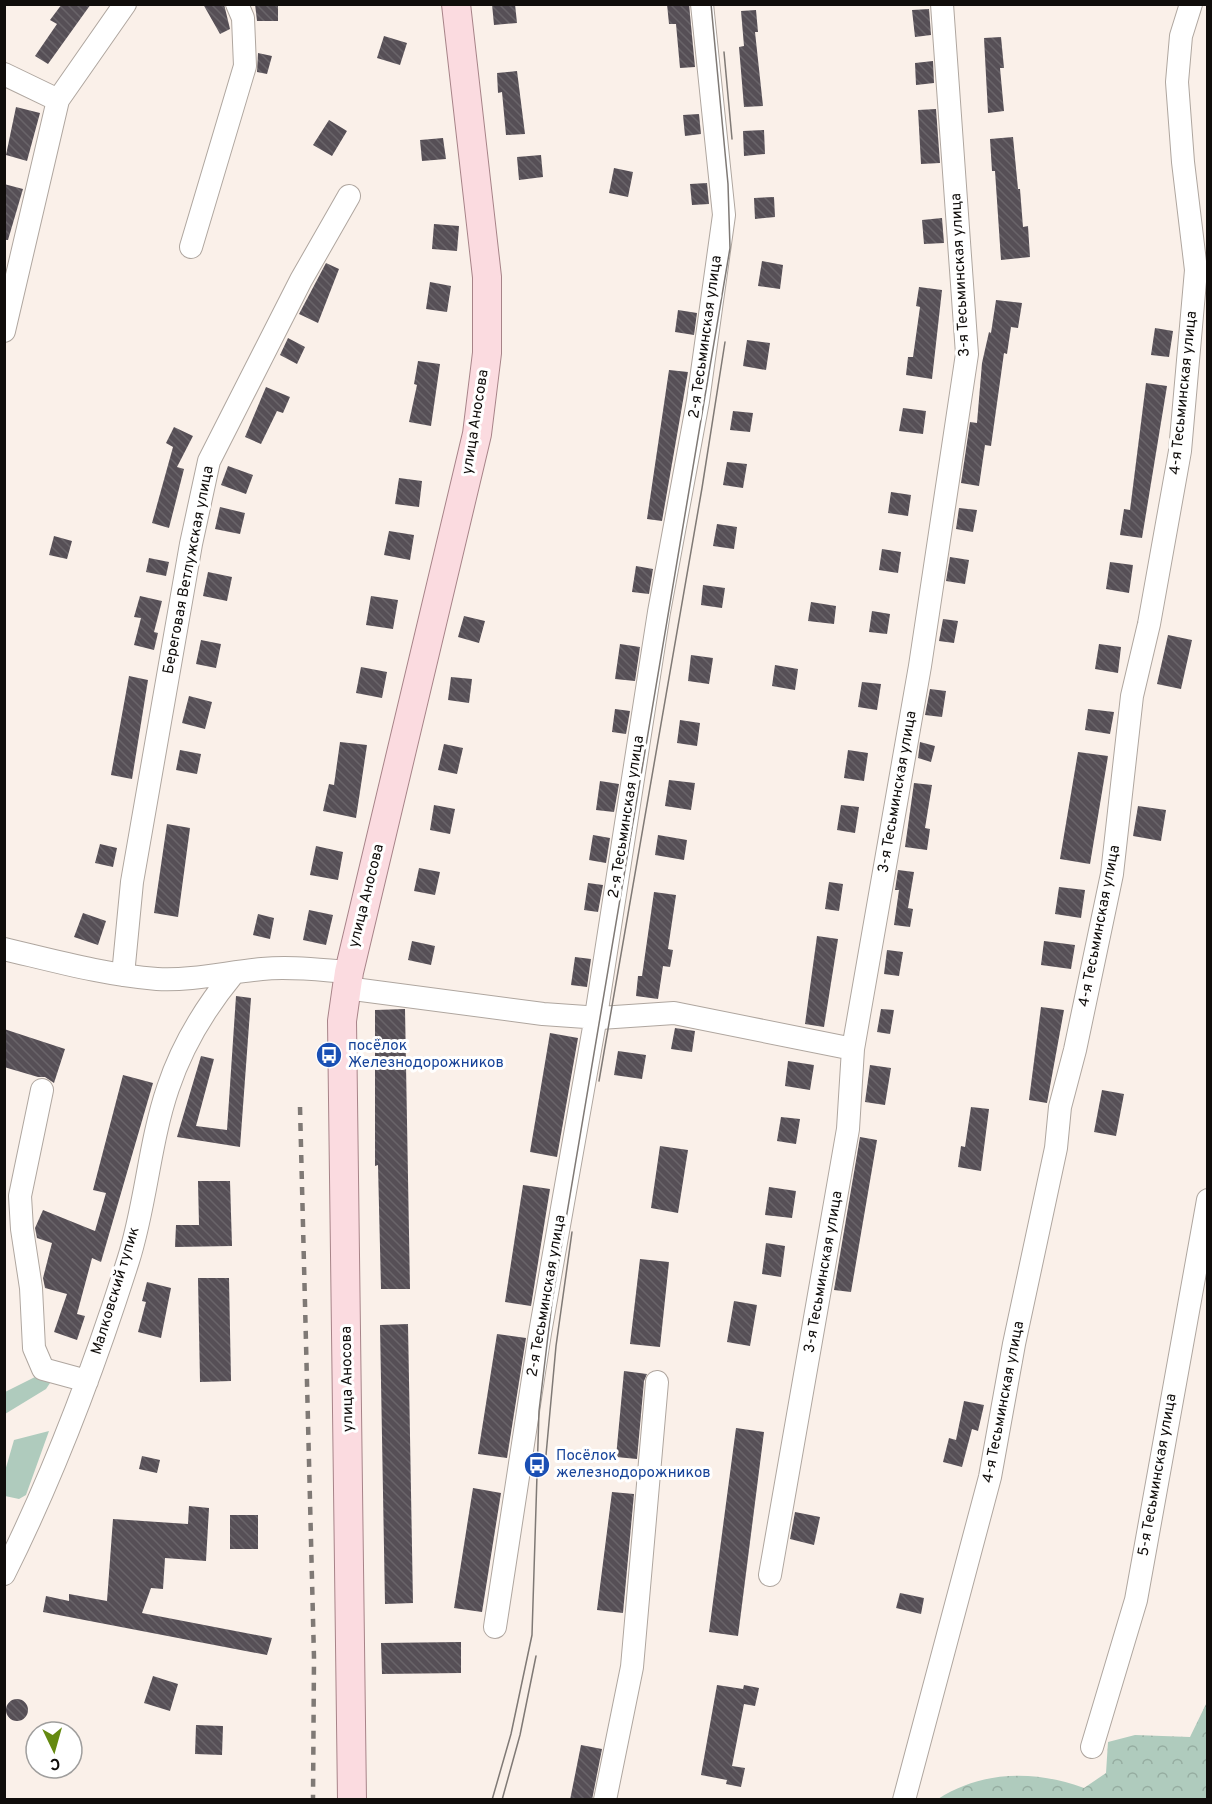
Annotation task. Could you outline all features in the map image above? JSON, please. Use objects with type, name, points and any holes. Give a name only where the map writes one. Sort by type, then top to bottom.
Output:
[{"type":"main road","name":"улица Аносова","points":[[352,1800],[342,1021],[347,980],[477,434],[487,353],[486,266],[456,4]]},
{"type":"street","points":[[4,331],[58,100],[125,4]]},
{"type":"street","points":[[191,247],[245,66],[243,18],[237,4]]},
{"type":"street","name":"2-я Тесьминская улица","points":[[495,1627],[540,1334],[603,1017],[659,612],[698,401],[724,215],[702,4]]},
{"type":"street","name":"3-я Тесьминская улица","points":[[770,1575],[848,1129],[853,1050],[920,666],[967,354],[942,4]]},
{"type":"street","name":"4-я Тесьминская улица","points":[[904,1800],[990,1477],[1014,1344],[1056,1148],[1060,1107],[1076,1050],[1112,874],[1132,696],[1149,624],[1180,452],[1196,270],[1183,162],[1177,82],[1181,36],[1191,4]]},
{"type":"street","points":[[4,74],[58,100]]},
{"type":"street","name":"Береговая Ветлужская улица","points":[[123,975],[132,882],[191,544],[209,461],[295,291],[349,196]]},
{"type":"street","points":[[4,949],[94,971],[159,979],[290,968],[543,1014],[603,1017],[674,1013],[853,1050]]},
{"type":"street","name":"Малковский тупик","points":[[4,1574],[33,1517],[87,1381],[129,1258],[168,1090],[183,1051],[200,1021],[233,974]]},
{"type":"street","points":[[42,1090],[20,1196],[22,1229],[31,1288],[34,1348],[43,1369],[87,1381]]},
{"type":"street","name":"5-я Тесьминская улица","points":[[1092,1747],[1136,1600],[1208,1200]]},
{"type":"street","points":[[605,1800],[632,1667],[657,1382]]},
{"type":"green space","points":[[35,1377],[44,1378],[50,1383],[46,1389],[5,1414],[5,1392]]},
{"type":"green space","points":[[49,1431],[26,1495],[19,1499],[5,1496],[5,1471],[14,1440]]},
{"type":"green space","points":[[1207,1702],[1207,1799],[938,1799],[955,1789],[973,1783],[1010,1776],[1047,1778],[1084,1788],[1106,1773],[1108,1742],[1135,1735],[1190,1737]]},
{"type":"building","points":[[62,4],[91,4],[48,64],[35,56],[57,24],[50,20]]},
{"type":"building","points":[[203,4],[224,4],[230,29],[220,34]]},
{"type":"building","points":[[255,4],[278,4],[278,21],[257,21]]},
{"type":"building","points":[[492,4],[515,4],[517,23],[494,25]]},
{"type":"building","points":[[667,4],[689,4],[695,67],[680,68],[676,24],[669,24]]},
{"type":"building","points":[[929,9],[931,35],[915,37],[912,10]]},
{"type":"building","points":[[756,10],[758,32],[755,32],[763,106],[744,107],[739,47],[744,46],[741,11]]},
{"type":"building","points":[[384,36],[407,43],[400,65],[377,58]]},
{"type":"building","points":[[1001,37],[1004,68],[1000,68],[1004,111],[988,113],[984,38]]},
{"type":"building","points":[[258,53],[272,56],[267,74],[257,72]]},
{"type":"building","points":[[933,61],[934,83],[916,85],[915,63]]},
{"type":"building","points":[[517,71],[525,134],[506,135],[502,92],[498,93],[497,73]]},
{"type":"building","points":[[16,107],[40,113],[27,161],[6,155]]},
{"type":"building","points":[[936,109],[940,163],[921,164],[918,110]]},
{"type":"building","points":[[699,114],[701,134],[685,136],[683,115]]},
{"type":"building","points":[[329,120],[347,131],[332,156],[313,145]]},
{"type":"building","points":[[764,130],[765,154],[744,156],[743,131]]},
{"type":"building","points":[[1013,137],[1023,227],[1028,226],[1030,257],[1001,260],[995,171],[992,171],[990,139]]},
{"type":"building","points":[[443,138],[446,159],[422,161],[420,140]]},
{"type":"building","points":[[541,155],[543,177],[519,180],[517,157]]},
{"type":"building","points":[[614,168],[633,172],[628,197],[609,193]]},
{"type":"building","points":[[707,183],[709,204],[692,205],[690,184]]},
{"type":"building","points":[[4,184],[23,189],[8,240],[4,240]]},
{"type":"building","points":[[774,197],[775,217],[755,219],[754,198]]},
{"type":"building","points":[[942,218],[944,243],[924,244],[922,220]]},
{"type":"building","points":[[434,224],[459,226],[457,251],[432,249]]},
{"type":"building","points":[[762,261],[783,265],[780,289],[758,286]]},
{"type":"building","points":[[326,263],[339,269],[318,323],[299,314]]},
{"type":"building","points":[[430,282],[451,286],[447,312],[426,309]]},
{"type":"building","points":[[919,287],[942,290],[932,379],[906,375],[908,357],[913,357],[920,307],[916,306]]},
{"type":"building","points":[[996,300],[1022,303],[1018,328],[1011,327],[1007,354],[1004,353],[991,446],[985,445],[979,486],[961,483],[970,422],[977,423],[982,363],[989,332],[991,333]]},
{"type":"building","points":[[678,310],[697,313],[694,335],[675,332]]},
{"type":"building","points":[[1155,328],[1173,331],[1169,357],[1151,355]]},
{"type":"building","points":[[288,338],[305,347],[297,364],[280,355]]},
{"type":"building","points":[[747,340],[770,343],[766,370],[743,366]]},
{"type":"building","points":[[418,361],[440,364],[431,426],[409,422],[417,385],[414,384]]},
{"type":"building","points":[[669,370],[688,372],[662,521],[647,519]]},
{"type":"building","points":[[1146,383],[1167,386],[1142,538],[1120,535],[1124,509],[1130,510]]},
{"type":"building","points":[[266,387],[290,397],[283,413],[277,411],[261,444],[245,437]]},
{"type":"building","points":[[903,408],[926,411],[923,434],[899,431]]},
{"type":"building","points":[[733,411],[753,413],[750,432],[730,430]]},
{"type":"building","points":[[174,427],[193,436],[177,467],[184,469],[169,528],[152,523],[173,447],[166,443]]},
{"type":"building","points":[[727,462],[747,464],[743,488],[723,485]]},
{"type":"building","points":[[228,466],[253,475],[246,494],[221,485]]},
{"type":"building","points":[[399,478],[422,481],[419,507],[395,504]]},
{"type":"building","points":[[891,492],[911,495],[908,516],[888,513]]},
{"type":"building","points":[[220,507],[245,513],[240,534],[215,529]]},
{"type":"building","points":[[959,508],[977,510],[973,532],[956,529]]},
{"type":"building","points":[[717,524],[737,527],[734,549],[713,546]]},
{"type":"building","points":[[389,531],[414,535],[410,560],[384,555]]},
{"type":"building","points":[[54,536],[72,541],[67,559],[49,555]]},
{"type":"building","points":[[882,549],[901,552],[898,573],[879,570]]},
{"type":"building","points":[[950,557],[969,560],[965,584],[946,581]]},
{"type":"building","points":[[149,558],[169,562],[166,576],[146,572]]},
{"type":"building","points":[[1110,562],[1133,565],[1129,593],[1106,589]]},
{"type":"building","points":[[636,566],[653,569],[649,594],[632,592]]},
{"type":"building","points":[[208,572],[232,577],[227,601],[203,596]]},
{"type":"building","points":[[703,585],[725,588],[722,608],[701,605]]},
{"type":"building","points":[[140,596],[162,601],[154,632],[158,633],[154,650],[134,645],[141,618],[134,617]]},
{"type":"building","points":[[371,596],[398,600],[393,629],[366,625]]},
{"type":"building","points":[[811,602],[836,606],[834,624],[808,621]]},
{"type":"building","points":[[872,611],[890,614],[887,634],[869,632]]},
{"type":"building","points":[[464,616],[485,621],[479,643],[458,637]]},
{"type":"building","points":[[943,619],[958,621],[954,643],[939,641]]},
{"type":"building","points":[[1168,635],[1192,640],[1181,689],[1157,684]]},
{"type":"building","points":[[201,640],[221,644],[216,668],[196,664]]},
{"type":"building","points":[[620,644],[640,647],[635,681],[615,679]]},
{"type":"building","points":[[1099,644],[1121,647],[1118,673],[1095,669]]},
{"type":"building","points":[[691,655],[713,658],[709,684],[688,681]]},
{"type":"building","points":[[775,665],[798,669],[795,690],[772,686]]},
{"type":"building","points":[[361,667],[387,672],[382,698],[356,693]]},
{"type":"building","points":[[129,676],[148,680],[132,779],[111,775]]},
{"type":"building","points":[[451,677],[472,679],[469,703],[448,700]]},
{"type":"building","points":[[862,682],[881,684],[877,710],[858,707]]},
{"type":"building","points":[[930,689],[946,691],[942,717],[925,715]]},
{"type":"building","points":[[189,696],[212,702],[205,729],[182,723]]},
{"type":"building","points":[[615,709],[630,711],[626,734],[612,732]]},
{"type":"building","points":[[1088,709],[1114,712],[1110,734],[1085,730]]},
{"type":"building","points":[[680,720],[700,723],[697,746],[677,743]]},
{"type":"building","points":[[340,742],[367,745],[356,818],[323,811],[329,784],[334,785]]},
{"type":"building","points":[[920,742],[935,746],[931,762],[918,758]]},
{"type":"building","points":[[444,744],[463,748],[457,774],[438,770]]},
{"type":"building","points":[[180,750],[201,754],[197,774],[176,770]]},
{"type":"building","points":[[848,750],[868,753],[864,781],[844,778]]},
{"type":"building","points":[[1078,752],[1108,756],[1090,864],[1060,859]]},
{"type":"building","points":[[669,780],[695,783],[691,810],[665,806]]},
{"type":"building","points":[[600,781],[619,784],[614,812],[596,810]]},
{"type":"building","points":[[914,783],[932,785],[925,828],[930,829],[927,850],[905,847]]},
{"type":"building","points":[[434,805],[455,809],[450,834],[430,830]]},
{"type":"building","points":[[841,805],[859,807],[855,833],[837,830]]},
{"type":"building","points":[[1138,806],[1166,810],[1161,841],[1133,836]]},
{"type":"building","points":[[167,824],[190,828],[178,917],[154,913]]},
{"type":"building","points":[[593,835],[610,838],[606,863],[589,860]]},
{"type":"building","points":[[658,835],[687,840],[684,860],[655,855]]},
{"type":"building","points":[[100,844],[117,848],[113,867],[95,863]]},
{"type":"building","points":[[316,846],[343,852],[338,880],[310,875]]},
{"type":"building","points":[[419,868],[440,872],[435,895],[414,891]]},
{"type":"building","points":[[898,870],[914,872],[908,908],[913,909],[910,927],[894,925],[899,890],[895,890]]},
{"type":"building","points":[[829,882],[843,884],[839,911],[825,909]]},
{"type":"building","points":[[588,883],[603,885],[598,912],[584,910]]},
{"type":"building","points":[[1059,887],[1085,890],[1081,918],[1055,914]]},
{"type":"building","points":[[654,892],[676,895],[668,949],[673,950],[670,967],[663,966],[658,999],[636,996],[638,976],[642,976]]},
{"type":"building","points":[[309,910],[333,915],[326,945],[303,940]]},
{"type":"building","points":[[83,913],[106,921],[98,945],[74,937]]},
{"type":"building","points":[[258,914],[274,918],[270,939],[253,935]]},
{"type":"building","points":[[817,936],[838,939],[824,1027],[805,1024]]},
{"type":"building","points":[[412,941],[435,946],[431,965],[408,960]]},
{"type":"building","points":[[1044,941],[1075,945],[1071,969],[1041,965]]},
{"type":"building","points":[[887,950],[903,952],[899,976],[884,974]]},
{"type":"building","points":[[575,957],[591,959],[587,987],[571,985]]},
{"type":"building","points":[[236,996],[251,998],[240,1147],[177,1137],[201,1056],[214,1059],[196,1126],[227,1130]]},
{"type":"building","points":[[1041,1007],[1064,1010],[1047,1103],[1029,1100]]},
{"type":"building","points":[[405,1009],[410,1289],[381,1289],[378,1165],[375,1166],[375,1010]]},
{"type":"building","points":[[881,1009],[894,1010],[890,1034],[877,1032]]},
{"type":"building","points":[[675,1028],[695,1031],[692,1052],[671,1049]]},
{"type":"building","points":[[4,1029],[65,1049],[54,1083],[45,1077],[4,1067]]},
{"type":"building","points":[[550,1033],[578,1038],[557,1157],[530,1152]]},
{"type":"building","points":[[618,1051],[646,1055],[642,1079],[614,1075]]},
{"type":"building","points":[[788,1061],[814,1065],[810,1090],[785,1086]]},
{"type":"building","points":[[870,1065],[891,1068],[885,1105],[865,1102]]},
{"type":"building","points":[[123,1075],[153,1083],[101,1262],[92,1258],[77,1314],[85,1316],[77,1340],[54,1332],[67,1294],[45,1288],[43,1278],[52,1243],[37,1238],[35,1228],[43,1210],[95,1231],[106,1193],[93,1190]]},
{"type":"building","points":[[1102,1090],[1124,1094],[1116,1136],[1094,1132]]},
{"type":"building","points":[[971,1107],[989,1109],[981,1171],[958,1167],[961,1146],[965,1147]]},
{"type":"building","points":[[781,1117],[800,1119],[796,1144],[777,1141]]},
{"type":"building","points":[[860,1137],[877,1140],[851,1292],[834,1290]]},
{"type":"building","points":[[660,1146],[688,1150],[678,1213],[651,1208]]},
{"type":"building","points":[[198,1181],[230,1181],[232,1246],[175,1247],[176,1225],[199,1225]]},
{"type":"building","points":[[523,1185],[550,1189],[531,1306],[505,1302]]},
{"type":"building","points":[[769,1187],[796,1191],[792,1218],[765,1215]]},
{"type":"building","points":[[766,1243],[785,1246],[781,1277],[762,1274]]},
{"type":"building","points":[[640,1259],[669,1262],[660,1347],[630,1344]]},
{"type":"building","points":[[198,1278],[229,1278],[231,1381],[200,1382]]},
{"type":"building","points":[[147,1282],[171,1288],[161,1338],[138,1332],[146,1302],[142,1301]]},
{"type":"building","points":[[734,1301],[757,1305],[750,1346],[727,1342]]},
{"type":"building","points":[[408,1324],[413,1603],[385,1604],[380,1325]]},
{"type":"building","points":[[497,1334],[526,1338],[507,1458],[478,1454]]},
{"type":"building","points":[[624,1371],[647,1374],[644,1381],[637,1459],[616,1457]]},
{"type":"building","points":[[964,1401],[984,1405],[978,1431],[972,1429],[962,1467],[943,1462],[949,1438],[956,1440]]},
{"type":"building","points":[[736,1428],[764,1432],[738,1636],[709,1632]]},
{"type":"building","points":[[142,1456],[160,1460],[157,1473],[139,1469]]},
{"type":"building","points":[[473,1488],[501,1493],[482,1612],[454,1608]]},
{"type":"building","points":[[612,1492],[634,1494],[623,1613],[597,1610]]},
{"type":"building","points":[[189,1506],[209,1508],[206,1561],[165,1558],[163,1589],[151,1588],[142,1613],[272,1638],[267,1655],[43,1612],[46,1596],[69,1601],[69,1594],[107,1601],[113,1519],[188,1524]]},
{"type":"building","points":[[795,1512],[820,1517],[814,1545],[790,1539]]},
{"type":"building","points":[[230,1515],[258,1515],[258,1549],[230,1549]]},
{"type":"building","points":[[900,1593],[924,1598],[921,1614],[896,1608]]},
{"type":"building","points":[[461,1642],[461,1673],[382,1674],[381,1643]]},
{"type":"building","points":[[153,1676],[178,1684],[170,1711],[144,1703]]},
{"type":"building","points":[[717,1685],[743,1689],[744,1685],[759,1688],[755,1706],[744,1704],[732,1766],[745,1768],[741,1787],[726,1784],[727,1780],[701,1775]]},
{"type":"building","points":[[17,1699],[25,1702],[28,1710],[25,1718],[17,1721],[9,1718],[6,1710],[9,1702]]},
{"type":"building","points":[[196,1725],[223,1726],[222,1755],[195,1754]]},
{"type":"building","points":[[581,1745],[602,1749],[592,1800],[570,1800]]},
{"type":"tram line","points":[[492,1800],[511,1734],[532,1635],[539,1411],[552,1302],[730,248],[728,184],[711,4]]},
{"type":"tram line","points":[[724,52],[732,139]]},
{"type":"tram line","points":[[599,1081],[702,488],[725,342]]},
{"type":"tram line","points":[[546,1455],[556,1346],[572,1232]]},
{"type":"tram line","points":[[502,1800],[520,1735],[536,1656]]},
{"type":"railway","points":[[300,1107],[314,1658],[313,1800]]},
{"type":"place","name":"посёлок Железнодорожников","points":[[329,1055]]},
{"type":"place","name":"Посёлок железнодорожников","points":[[537,1465]]}]
